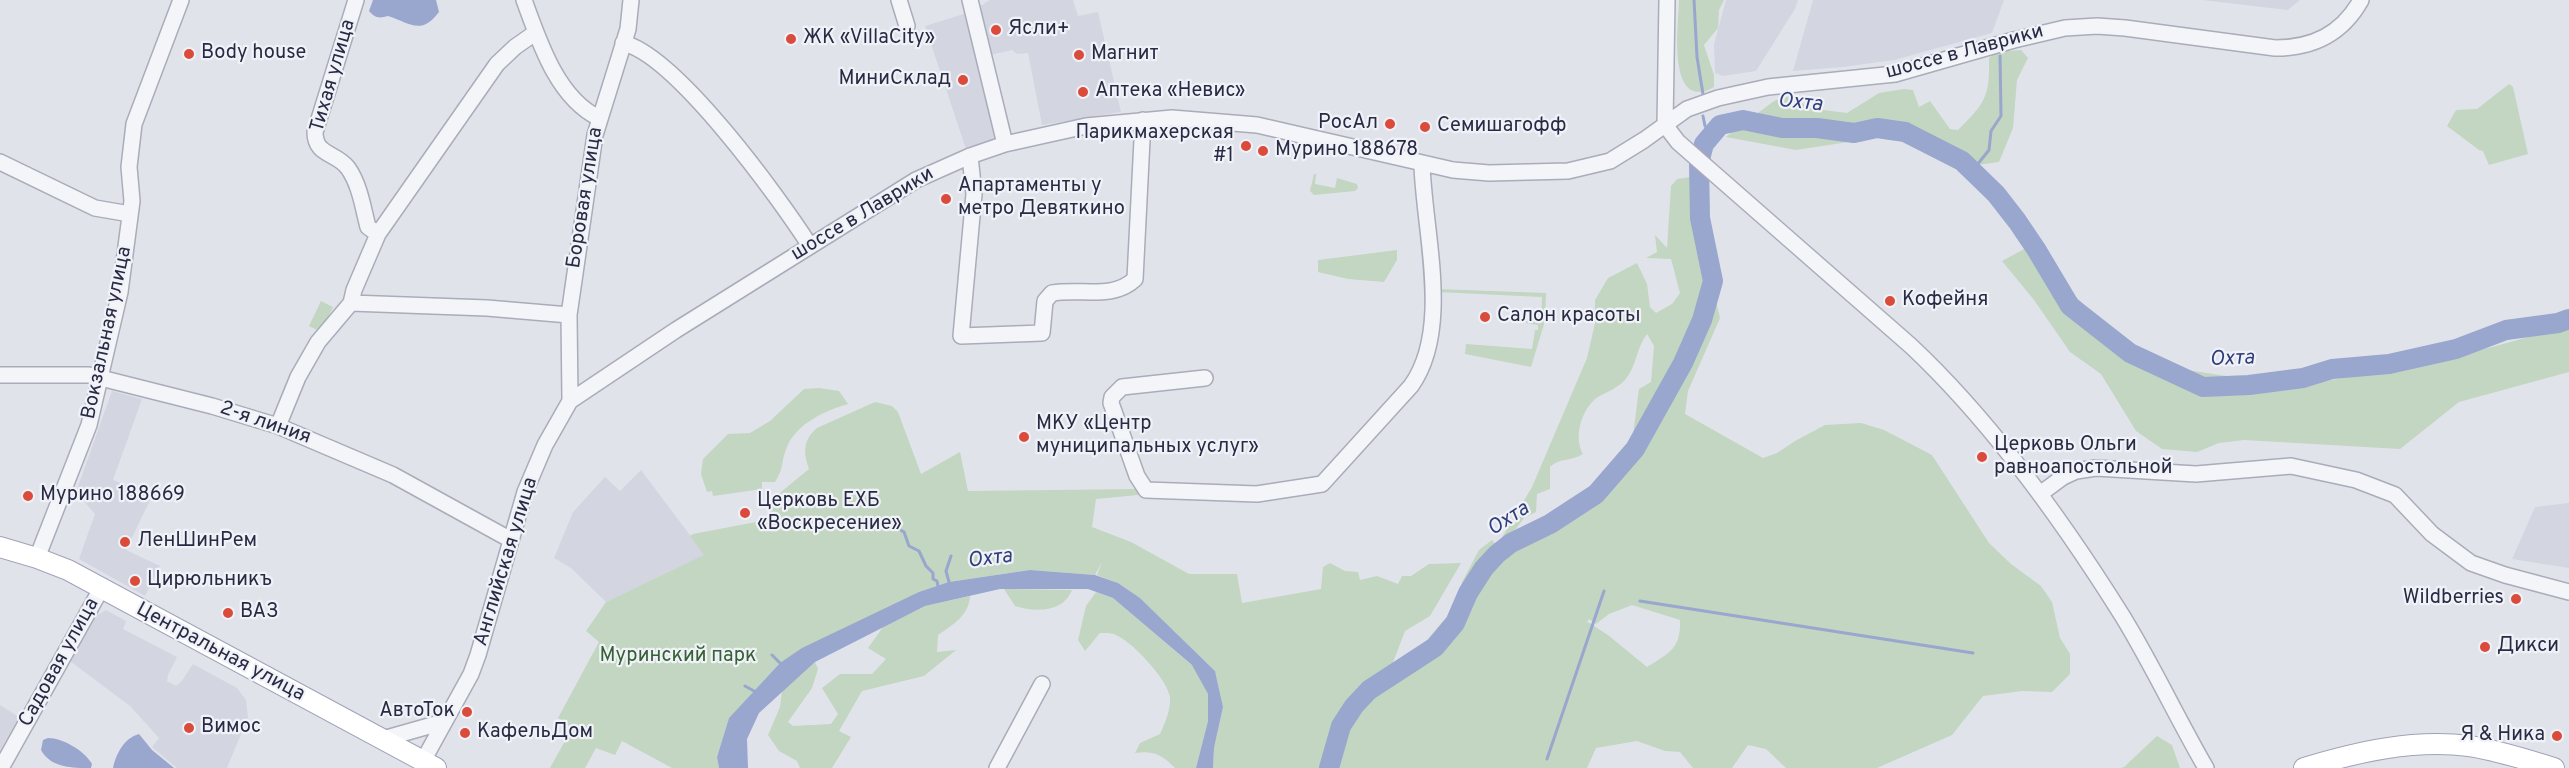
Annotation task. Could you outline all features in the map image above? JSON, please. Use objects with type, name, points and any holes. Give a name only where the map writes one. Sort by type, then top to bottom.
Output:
[{"type":"main road","name":"Центральная улица","points":[[0,548],[37,558],[68,570],[429,764]]},
{"type":"main road","points":[[2304,768],[2352,754],[2404,746],[2469,746],[2554,768]]},
{"type":"street","name":"Вокзальная улица","points":[[37,558],[89,425],[120,292],[132,201],[129,167],[134,124],[181,0]]},
{"type":"street","name":"Тихая улица","points":[[356,0],[315,132],[315,140],[317,146],[346,166],[356,182],[368,227],[378,234]]},
{"type":"street","points":[[524,0],[535,33],[556,78],[588,113],[599,118]]},
{"type":"street","name":"Боровая улица","points":[[570,401],[569,315],[599,118],[628,29],[631,0]]},
{"type":"street","points":[[899,0],[907,26]]},
{"type":"street","points":[[1667,0],[1665,125],[1678,142],[1942,375],[2040,494],[2123,618],[2206,768]]},
{"type":"street","name":"шоссе в Лаврики","points":[[570,401],[667,336],[916,180],[969,156],[1005,144],[1086,126],[1172,118],[1242,123],[1422,165],[1489,173],[1568,171],[1610,161],[1692,107],[1718,98],[1768,87],[1895,74],[2014,39],[2065,28],[2107,26],[2275,48],[2304,46],[2318,42],[2340,28],[2361,0]]},
{"type":"street","points":[[970,3],[1005,144]]},
{"type":"street","points":[[278,426],[298,376],[318,342],[351,303],[354,290],[378,234],[497,64],[514,47],[535,33]]},
{"type":"street","points":[[623,43],[643,52],[674,76],[724,130],[788,211],[810,246]]},
{"type":"street","points":[[969,156],[974,194],[962,336],[1041,333],[1045,301],[1052,293],[1112,291],[1126,288],[1136,279],[1143,120]]},
{"type":"street","points":[[0,162],[95,208],[130,214]]},
{"type":"street","points":[[1205,378],[1122,387],[1112,397],[1111,404],[1137,476],[1146,490],[1257,494],[1322,484],[1411,386],[1418,376],[1432,332],[1434,302],[1422,165]]},
{"type":"street","points":[[351,303],[487,308],[569,315]]},
{"type":"street","name":"2-я линия","points":[[0,375],[80,374],[212,406],[278,426],[393,475],[511,540]]},
{"type":"street","name":"Английская улица","points":[[429,764],[443,722],[471,674],[525,492],[545,445],[570,401]]},
{"type":"street","points":[[2040,494],[2063,477],[2076,471],[2096,468],[2196,474],[2291,466],[2356,480],[2396,495],[2432,534],[2471,563],[2505,575],[2569,592]]},
{"type":"street","name":"Садовая улица","points":[[1,768],[101,589]]},
{"type":"street","points":[[997,768],[1042,684]]},
{"type":"street","points":[[383,739],[443,722]]},
{"type":"shaded area","points":[[990,0],[1073,0],[1078,16],[1098,12],[1121,112],[1042,125],[1028,53],[1017,54],[1012,50],[990,55],[979,7]]},
{"type":"shaded area","points":[[1726,0],[1798,0],[1795,9],[1756,71],[1723,76],[1715,73],[1714,44]]},
{"type":"shaded area","points":[[1813,0],[2004,0],[1992,33],[1894,60],[1793,71]]},
{"type":"shaded area","points":[[2202,0],[2300,0],[2288,10]]},
{"type":"shaded area","points":[[967,13],[1000,139],[966,149],[925,26]]},
{"type":"shaded area","points":[[112,391],[142,399],[113,480],[152,496],[126,550],[160,566],[145,596],[79,559],[95,514],[76,492]]},
{"type":"shaded area","points":[[641,470],[705,555],[606,602],[571,568],[554,558],[573,512],[605,477],[620,491]]},
{"type":"shaded area","points":[[2569,503],[2569,568],[2512,559],[2535,507]]},
{"type":"shaded area","points":[[106,610],[126,621],[123,629],[177,657],[167,681],[176,686],[193,664],[237,688],[246,700],[248,717],[227,768],[177,768],[152,747],[159,738],[130,706],[70,661],[94,617]]},
{"type":"shaded area","points":[[0,705],[19,717],[0,750]]},
{"type":"green space","points":[[1679,0],[1724,0],[1719,10],[1718,28],[1704,45],[1714,75],[1714,87],[1704,92],[1691,89],[1684,81],[1680,69],[1677,38]]},
{"type":"green space","points":[[2021,50],[2028,58],[2017,80],[2013,128],[1999,162],[1956,168],[1931,150],[1900,134],[1796,150],[1726,137],[1774,101],[1793,95],[1808,108],[1847,113],[1879,93],[1904,89],[1913,90],[1919,107],[1930,101],[1950,129],[1958,130],[1980,106],[1984,98],[1987,91],[1989,58],[1996,52]]},
{"type":"green space","points":[[2509,84],[2513,87],[2528,154],[2489,165],[2483,151],[2447,126],[2456,110],[2477,109]]},
{"type":"green space","points":[[1314,174],[1316,174],[1315,184],[1335,188],[1337,178],[1357,184],[1358,188],[1355,191],[1314,195],[1310,191]]},
{"type":"green space","name":"Муринский парк","points":[[1690,177],[1693,207],[1720,318],[1688,391],[1685,414],[1763,458],[1777,453],[1825,425],[1861,423],[1884,430],[1932,455],[1989,543],[2011,564],[2041,586],[2052,602],[2060,638],[2070,654],[2070,674],[2052,692],[2022,691],[1983,696],[1952,735],[1877,768],[1786,768],[1766,749],[1748,745],[1732,768],[1693,768],[1680,752],[1665,751],[1637,741],[1596,748],[1587,768],[1213,768],[1214,748],[1223,707],[1215,671],[1140,598],[1118,583],[1097,575],[1102,562],[1095,575],[1030,570],[949,582],[780,663],[729,718],[717,757],[719,768],[672,768],[622,741],[615,755],[596,748],[585,768],[550,768],[572,728],[558,718],[599,642],[586,631],[606,602],[704,555],[690,536],[693,534],[772,519],[769,505],[777,504],[776,496],[809,469],[806,447],[812,433],[817,428],[875,402],[892,406],[898,412],[921,474],[960,452],[968,491],[1138,489],[1138,495],[1096,499],[1092,527],[1131,542],[1189,574],[1237,574],[1242,603],[1321,589],[1323,567],[1330,563],[1345,571],[1358,572],[1360,580],[1377,576],[1398,584],[1402,576],[1411,576],[1429,564],[1461,563],[1430,616],[1405,631],[1392,665],[1385,672],[1415,654],[1456,606],[1462,582],[1479,550],[1492,540],[1497,546],[1532,487],[1587,358],[1595,323],[1595,300],[1608,278],[1637,263],[1647,284],[1650,307],[1656,313],[1672,304],[1680,293],[1671,259],[1646,258],[1657,252],[1655,235],[1667,248],[1671,186],[1677,179]],"holes":[[[1647,334],[1654,346],[1651,382],[1639,389],[1632,443],[1592,491],[1568,505],[1570,513],[1542,533],[1528,537],[1509,538],[1524,518],[1536,512],[1537,494],[1550,489],[1550,467],[1583,454],[1579,434],[1585,412],[1594,400],[1617,386],[1629,375]],[[1632,605],[1680,620],[1676,644],[1667,654],[1647,667],[1608,635],[1588,622],[1586,624],[1589,619],[1596,624],[1609,614]]]},
{"type":"green space","points":[[2026,248],[2122,342],[2174,368],[2240,378],[2317,382],[2444,360],[2569,326],[2569,372],[2459,402],[2400,449],[2244,440],[2219,443],[2197,452],[2162,449],[2136,431],[2101,374],[2070,352],[2034,300],[2002,261]]},
{"type":"green space","points":[[1397,250],[1397,260],[1384,282],[1348,279],[1318,272],[1318,260]]},
{"type":"green space","points":[[1437,289],[1546,293],[1545,321],[1531,367],[1465,354],[1466,344],[1532,349],[1538,325],[1526,323],[1526,321],[1541,322],[1542,297],[1437,292]]},
{"type":"green space","points":[[321,301],[333,307],[321,332],[309,326]]},
{"type":"green space","points":[[819,388],[839,391],[848,404],[821,414],[797,431],[787,447],[780,473],[775,482],[762,482],[762,489],[713,496],[712,491],[707,492],[701,474],[703,459],[728,434],[750,433],[770,421],[804,389]]},
{"type":"green space","points":[[1004,589],[1072,590],[1062,603],[1039,610],[1015,606]]},
{"type":"green space","points":[[1096,592],[1113,598],[1194,667],[1208,694],[1208,721],[1196,768],[1175,768],[1157,754],[1135,753],[1140,743],[1160,734],[1169,711],[1170,697],[1156,671],[1139,652],[1121,638],[1113,634],[1100,633],[1085,651],[1078,640],[1086,606]]},
{"type":"green space","points":[[970,596],[967,609],[963,614],[938,635],[937,652],[956,650],[924,676],[862,691],[839,731],[851,737],[832,768],[800,768],[797,761],[779,751],[768,735],[780,707],[782,691],[815,662],[818,669],[812,688],[788,722],[793,726],[831,724],[838,714],[822,688],[840,674],[872,674],[886,659],[868,648],[883,627],[925,606]]},
{"type":"green space","points":[[2157,736],[2172,745],[2180,768],[2121,768],[2124,767]]},
{"type":"water","points":[[373,0],[436,0],[439,12],[427,24],[415,26],[388,16],[376,17],[369,11]]},
{"type":"water","points":[[1030,570],[1095,575],[1118,583],[1140,598],[1215,671],[1223,707],[1214,748],[1213,768],[1196,768],[1208,721],[1208,694],[1192,665],[1113,598],[1088,589],[1000,589],[925,606],[815,662],[759,713],[747,739],[748,768],[719,768],[717,757],[729,718],[780,663],[802,648],[919,592],[949,582]]},
{"type":"water","points":[[1349,712],[1334,768],[1325,768],[1334,736]]},
{"type":"water","points":[[139,734],[152,750],[174,768],[113,768],[121,747],[129,739]]},
{"type":"water","points":[[48,738],[60,740],[79,750],[89,759],[92,764],[91,768],[63,766],[50,760],[41,750],[43,740]]},
{"type":"waterway","points":[[1694,0],[1697,57],[1703,94]]},
{"type":"waterway","points":[[1973,170],[1989,150],[1991,131],[2001,116],[2000,56]]},
{"type":"waterway","points":[[1703,116],[1705,126],[1712,133]]},
{"type":"waterway","name":"Охта","points":[[1329,768],[1341,726],[1354,706],[1369,690],[1435,647],[1455,623],[1468,593],[1484,568],[1497,554],[1511,543],[1550,524],[1596,494],[1635,449],[1683,363],[1702,320],[1713,281],[1700,218],[1699,163],[1704,144],[1720,125],[1743,120],[1782,128],[1817,128],[1854,133],[1877,128],[1905,132],[1962,161],[1996,194],[2017,221],[2070,306],[2130,353],[2203,387],[2249,385],[2303,378],[2332,369],[2389,364],[2456,349],[2506,330],[2558,323],[2569,319]]},
{"type":"waterway","points":[[895,527],[904,532],[909,546],[919,551],[926,566],[933,573],[933,579],[937,581],[938,586]]},
{"type":"waterway","points":[[949,582],[946,571],[951,556]]},
{"type":"waterway","points":[[1547,759],[1604,591]]},
{"type":"waterway","points":[[1640,601],[1973,653]]},
{"type":"waterway","points":[[772,655],[780,663]]},
{"type":"waterway","points":[[745,686],[754,691]]},
{"type":"place","name":"Ясли+","points":[[996,30]]},
{"type":"place","name":"ЖК «VillaCity»","points":[[791,39]]},
{"type":"place","name":"Body house","points":[[189,54]]},
{"type":"place","name":"Магнит","points":[[1079,55]]},
{"type":"place","name":"МиниСклад","points":[[963,80]]},
{"type":"place","name":"Аптека «Невис»","points":[[1083,92]]},
{"type":"place","name":"РосАл","points":[[1390,124]]},
{"type":"place","name":"Семишагофф","points":[[1425,127]]},
{"type":"place","name":"Парикмахерская #1","points":[[1246,146]]},
{"type":"place","name":"Мурино 188678","points":[[1263,151]]},
{"type":"place","name":"Апартаменты у метро Девяткино","points":[[946,199]]},
{"type":"place","name":"Кофейня","points":[[1890,301]]},
{"type":"place","name":"Салон красоты","points":[[1485,317]]},
{"type":"place","name":"МКУ «Центр муниципальных услуг»","points":[[1024,437]]},
{"type":"place","name":"Церковь Ольги равноапостольной","points":[[1982,457]]},
{"type":"place","name":"Мурино 188669","points":[[28,496]]},
{"type":"place","name":"Церковь ЕХБ «Воскресение»","points":[[745,513]]},
{"type":"place","name":"ЛенШинРем","points":[[125,542]]},
{"type":"place","name":"Цирюльникъ","points":[[135,581]]},
{"type":"place","name":"Wildberries","points":[[2516,599]]},
{"type":"place","name":"ВАЗ","points":[[228,613]]},
{"type":"place","name":"Дикси","points":[[2485,647]]},
{"type":"place","name":"АвтоТок","points":[[467,712]]},
{"type":"place","name":"Вимос","points":[[189,728]]},
{"type":"place","name":"КафельДом","points":[[465,733]]},
{"type":"place","name":"Я & Ника","points":[[2557,736]]}]
